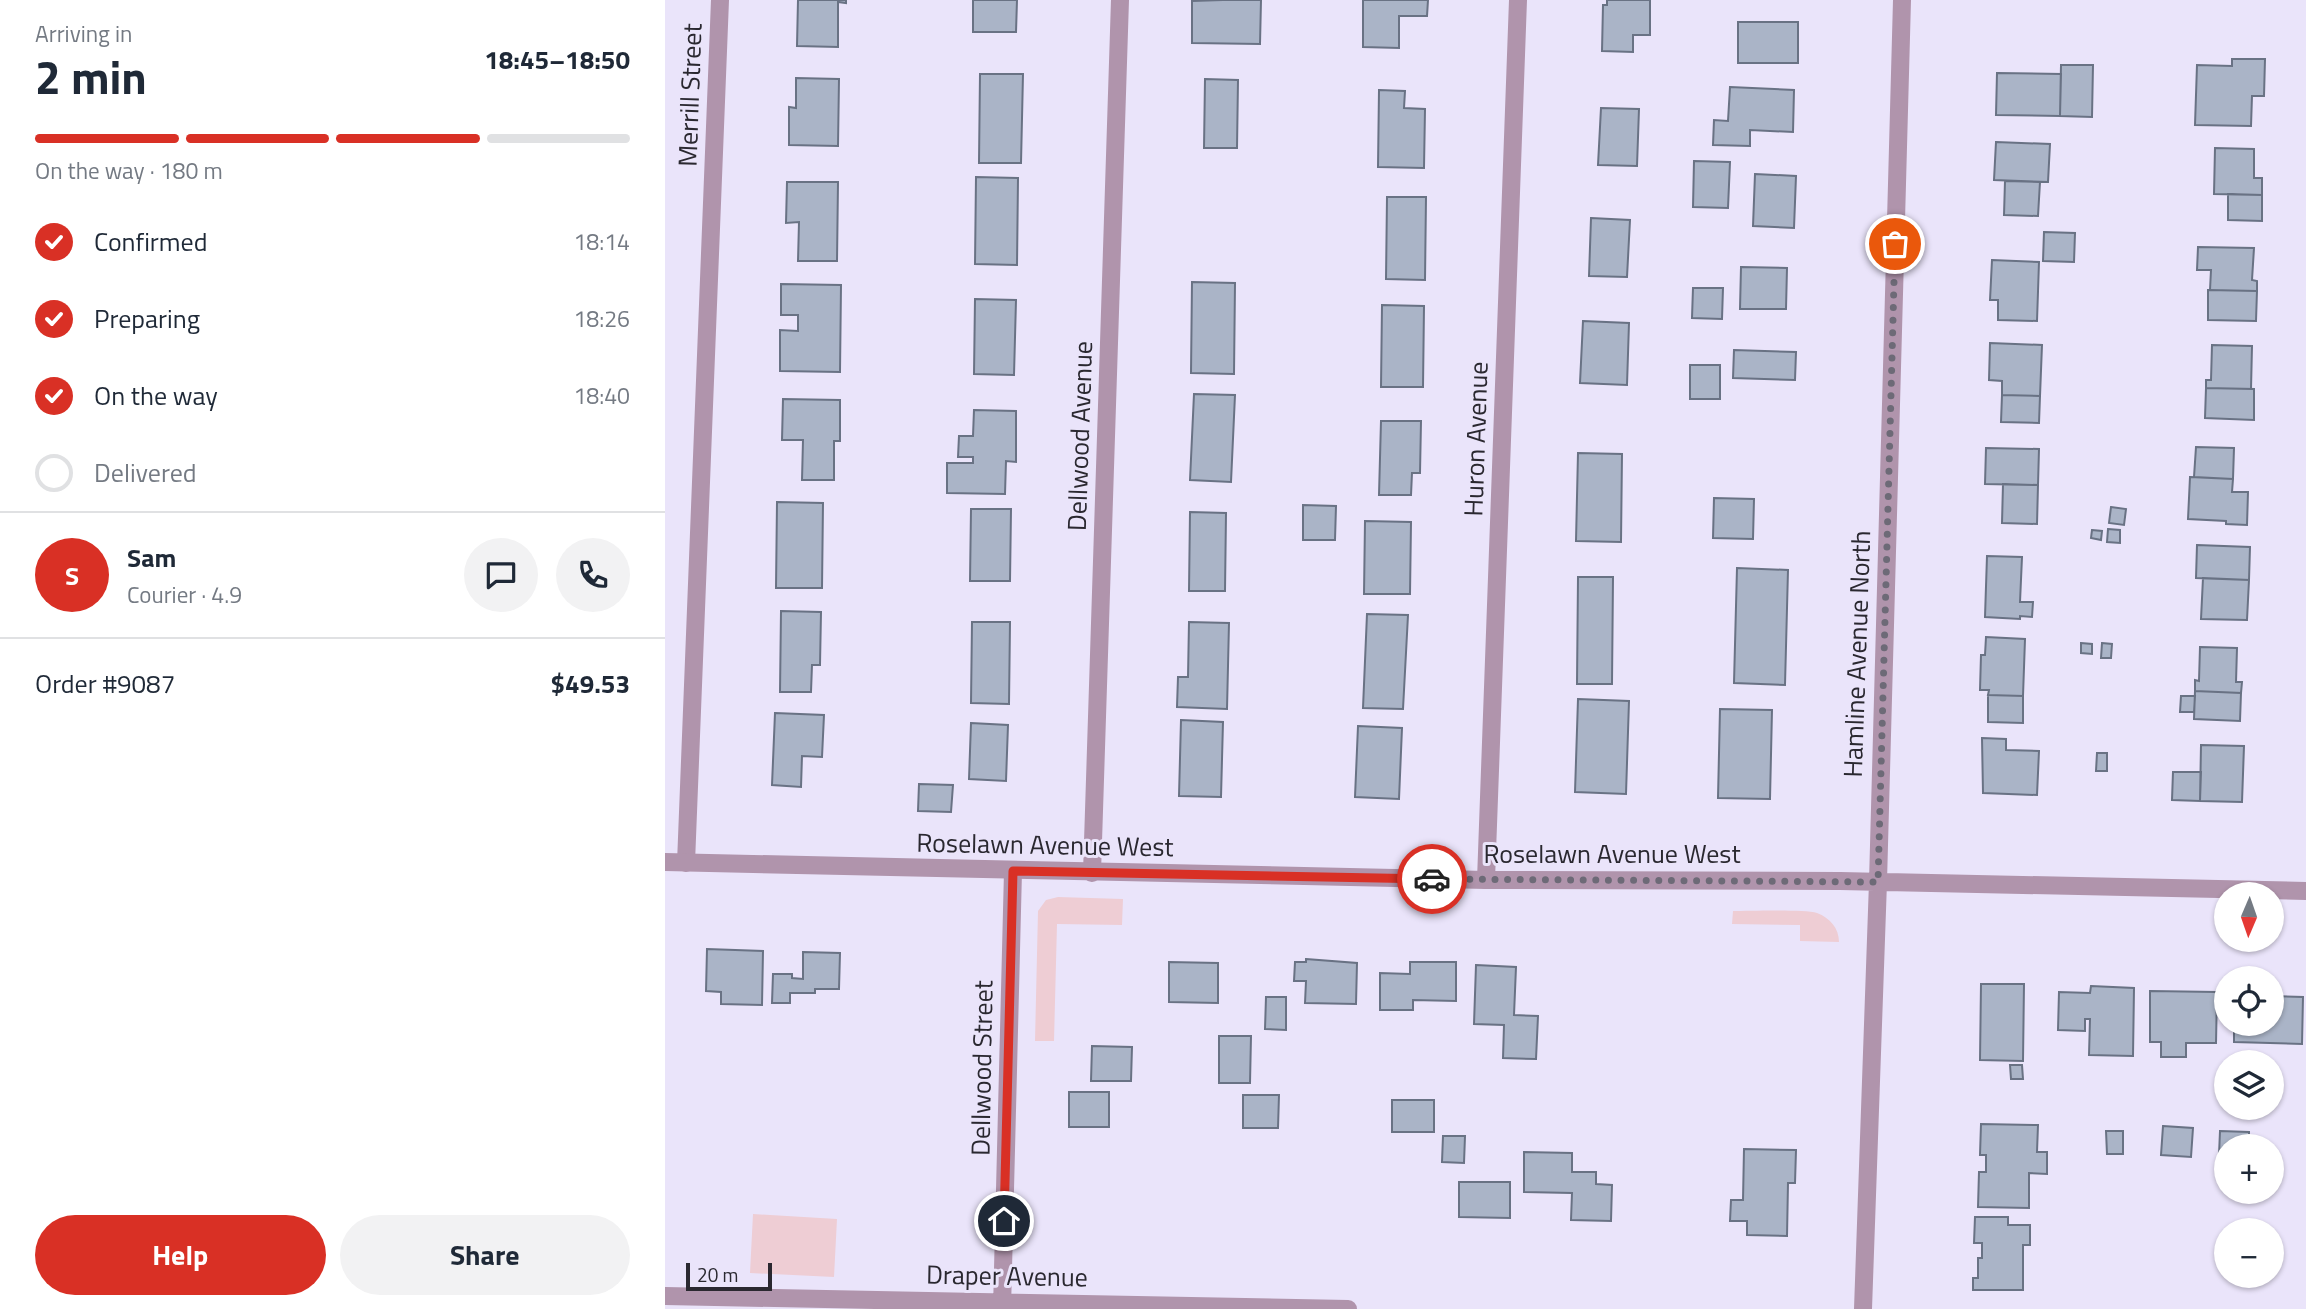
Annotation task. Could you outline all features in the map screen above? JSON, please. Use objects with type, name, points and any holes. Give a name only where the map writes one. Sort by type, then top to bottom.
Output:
[{"type":"street","name":"Merrill Street","points":[[687,863],[720,0]]},
{"type":"street","name":"Dellwood Avenue","points":[[1092,873],[1119,0]]},
{"type":"street","name":"Huron Avenue","points":[[1486,880],[1518,0]]},
{"type":"street","name":"Hamline Avenue North","points":[[1863,1309],[1878,882],[1902,0]]},
{"type":"street","name":"Roselawn Avenue West","points":[[665,862],[1486,880],[1878,882],[2306,891]]},
{"type":"street","name":"Dellwood Street","points":[[1002,1305],[1013,871]]},
{"type":"street","name":"Draper Avenue","points":[[665,1296],[1002,1305],[1348,1309]]},
{"type":"shaded area","points":[[1058,897],[1123,899],[1122,925],[1057,924],[1054,1041],[1035,1041],[1038,911],[1046,900]]},
{"type":"shaded area","points":[[1733,911],[1817,913],[1833,924],[1839,942],[1800,941],[1800,925],[1732,924]]},
{"type":"shaded area","points":[[753,1214],[837,1219],[834,1277],[750,1273]]},
{"type":"building","points":[[798,0],[846,0],[846,3],[838,2],[838,47],[797,46]]},
{"type":"building","points":[[973,0],[1017,0],[1016,32],[973,32]]},
{"type":"building","points":[[1261,0],[1260,44],[1192,43],[1192,1]]},
{"type":"building","points":[[1363,0],[1428,0],[1427,16],[1399,16],[1399,48],[1363,47]]},
{"type":"building","points":[[1607,0],[1650,0],[1650,35],[1633,35],[1633,52],[1602,51],[1603,5],[1607,5]]},
{"type":"building","points":[[1738,22],[1798,22],[1798,63],[1738,63]]},
{"type":"building","points":[[2232,59],[2265,59],[2264,96],[2252,96],[2251,126],[2195,125],[2197,65],[2232,66]]},
{"type":"building","points":[[2061,65],[2093,65],[2092,117],[2060,116]]},
{"type":"building","points":[[1997,73],[2061,74],[2060,116],[1996,115]]},
{"type":"building","points":[[980,74],[1023,74],[1021,163],[979,163]]},
{"type":"building","points":[[796,78],[839,79],[838,146],[789,145],[789,107],[796,108]]},
{"type":"building","points":[[1205,79],[1238,80],[1237,148],[1204,148]]},
{"type":"building","points":[[1730,87],[1794,90],[1793,132],[1750,130],[1750,146],[1713,145],[1714,120],[1728,121]]},
{"type":"building","points":[[1379,90],[1405,91],[1404,108],[1425,109],[1424,168],[1378,167]]},
{"type":"building","points":[[1601,108],[1639,109],[1637,166],[1598,165]]},
{"type":"building","points":[[1996,142],[2050,144],[2048,182],[1994,180]]},
{"type":"building","points":[[2215,148],[2254,149],[2254,178],[2262,178],[2262,195],[2214,194]]},
{"type":"building","points":[[1694,161],[1730,162],[1728,208],[1693,207]]},
{"type":"building","points":[[1755,174],[1796,176],[1794,228],[1753,226]]},
{"type":"building","points":[[976,177],[1018,178],[1017,265],[975,264]]},
{"type":"building","points":[[2005,181],[2040,182],[2038,216],[2004,215]]},
{"type":"building","points":[[787,182],[838,182],[837,261],[798,261],[799,222],[786,223]]},
{"type":"building","points":[[2228,194],[2262,195],[2262,221],[2228,220]]},
{"type":"building","points":[[1387,197],[1426,197],[1425,280],[1386,279]]},
{"type":"building","points":[[1591,218],[1630,220],[1627,277],[1589,276]]},
{"type":"building","points":[[2044,232],[2075,233],[2074,262],[2043,261]]},
{"type":"building","points":[[2198,247],[2254,248],[2252,280],[2257,281],[2257,291],[2210,290],[2211,270],[2197,270]]},
{"type":"building","points":[[1992,260],[2039,262],[2037,321],[1998,320],[1998,300],[1990,300]]},
{"type":"building","points":[[1741,267],[1787,268],[1786,309],[1740,309]]},
{"type":"building","points":[[1192,282],[1235,283],[1234,374],[1191,373]]},
{"type":"building","points":[[781,284],[841,285],[840,372],[780,371],[780,330],[798,331],[798,315],[781,315]]},
{"type":"building","points":[[1693,288],[1723,288],[1722,319],[1692,318]]},
{"type":"building","points":[[2208,290],[2257,291],[2256,321],[2208,320]]},
{"type":"building","points":[[975,299],[1016,300],[1014,375],[974,374]]},
{"type":"building","points":[[1382,305],[1424,306],[1423,387],[1381,387]]},
{"type":"building","points":[[1583,321],[1629,323],[1627,385],[1580,383]]},
{"type":"building","points":[[1990,343],[2042,345],[2040,396],[2002,395],[2002,381],[1989,380]]},
{"type":"building","points":[[2212,345],[2252,346],[2251,389],[2206,388],[2206,380],[2211,380]]},
{"type":"building","points":[[1734,350],[1796,352],[1795,380],[1733,378]]},
{"type":"building","points":[[1690,365],[1720,365],[1720,399],[1690,399]]},
{"type":"building","points":[[2206,388],[2254,389],[2254,420],[2205,418]]},
{"type":"building","points":[[1194,394],[1235,395],[1231,482],[1190,480]]},
{"type":"building","points":[[2002,395],[2040,396],[2039,423],[2001,422]]},
{"type":"building","points":[[783,399],[840,400],[840,441],[834,441],[834,480],[802,480],[803,440],[782,440]]},
{"type":"building","points":[[974,410],[1016,411],[1016,462],[1006,461],[1005,494],[947,493],[947,463],[973,463],[973,457],[958,457],[959,436],[973,436]]},
{"type":"building","points":[[1381,421],[1421,421],[1420,473],[1412,473],[1411,495],[1379,495]]},
{"type":"building","points":[[2196,447],[2234,448],[2233,479],[2194,477]]},
{"type":"building","points":[[1986,448],[2039,449],[2038,485],[1985,484]]},
{"type":"building","points":[[1578,453],[1622,454],[1621,542],[1576,541]]},
{"type":"building","points":[[2190,477],[2233,479],[2232,492],[2248,492],[2247,525],[2188,519]]},
{"type":"building","points":[[2003,484],[2038,485],[2037,524],[2002,523]]},
{"type":"building","points":[[1714,498],[1754,499],[1753,539],[1713,538]]},
{"type":"building","points":[[777,502],[823,503],[822,588],[776,588]]},
{"type":"building","points":[[1303,505],[1336,506],[1335,540],[1303,540]]},
{"type":"building","points":[[2111,507],[2126,509],[2124,525],[2109,523]]},
{"type":"building","points":[[971,509],[1011,509],[1010,581],[970,581]]},
{"type":"building","points":[[1190,512],[1226,513],[1225,591],[1189,591]]},
{"type":"building","points":[[1365,521],[1411,522],[1410,594],[1364,594]]},
{"type":"building","points":[[2108,529],[2120,530],[2120,543],[2107,542]]},
{"type":"building","points":[[2092,530],[2102,531],[2101,540],[2091,538]]},
{"type":"building","points":[[2197,545],[2250,547],[2249,580],[2196,578]]},
{"type":"building","points":[[1987,556],[2022,557],[2020,602],[2033,602],[2032,617],[1985,617]]},
{"type":"building","points":[[1737,568],[1788,570],[1785,685],[1734,683]]},
{"type":"building","points":[[1578,577],[1613,577],[1612,684],[1577,684]]},
{"type":"building","points":[[2203,578],[2249,580],[2247,620],[2201,619]]},
{"type":"building","points":[[781,611],[821,612],[820,665],[812,665],[811,692],[780,692]]},
{"type":"building","points":[[1367,614],[1408,615],[1403,709],[1363,708]]},
{"type":"building","points":[[972,622],[1010,622],[1009,704],[971,703]]},
{"type":"building","points":[[1189,622],[1229,623],[1227,709],[1177,707],[1178,677],[1188,677]]},
{"type":"building","points":[[1986,637],[2025,639],[2023,696],[1988,695],[1989,690],[1980,690],[1981,655],[1985,655]]},
{"type":"building","points":[[2081,643],[2092,644],[2092,654],[2081,653]]},
{"type":"building","points":[[2102,643],[2112,644],[2111,658],[2101,658]]},
{"type":"building","points":[[2200,647],[2237,648],[2236,682],[2242,682],[2241,693],[2195,691],[2195,680],[2199,681]]},
{"type":"building","points":[[2195,691],[2241,693],[2240,721],[2194,719]]},
{"type":"building","points":[[1988,695],[2023,696],[2023,723],[1988,722]]},
{"type":"building","points":[[2181,696],[2195,696],[2194,712],[2180,712]]},
{"type":"building","points":[[1578,699],[1629,701],[1626,794],[1575,792]]},
{"type":"building","points":[[1720,709],[1772,710],[1770,799],[1718,798]]},
{"type":"building","points":[[775,713],[824,715],[822,757],[802,756],[801,787],[772,785]]},
{"type":"building","points":[[1181,720],[1223,722],[1221,797],[1179,796]]},
{"type":"building","points":[[971,723],[1008,725],[1006,781],[969,779]]},
{"type":"building","points":[[1358,726],[1402,728],[1399,799],[1355,797]]},
{"type":"building","points":[[1982,738],[2006,739],[2006,750],[2039,751],[2037,795],[1983,793]]},
{"type":"building","points":[[2201,745],[2244,746],[2242,802],[2200,801]]},
{"type":"building","points":[[2097,753],[2107,753],[2107,771],[2096,771]]},
{"type":"building","points":[[2173,772],[2201,772],[2200,801],[2172,800]]},
{"type":"building","points":[[919,784],[953,785],[951,812],[918,811]]},
{"type":"building","points":[[707,949],[763,951],[762,1005],[721,1004],[721,992],[706,991]]},
{"type":"building","points":[[803,952],[840,953],[839,989],[790,993],[790,1003],[772,1003],[773,974],[792,974],[792,978],[803,979]]},
{"type":"building","points":[[1306,959],[1357,963],[1356,1004],[1305,1003],[1306,981],[1294,981],[1295,962],[1306,962]]},
{"type":"building","points":[[1169,962],[1218,963],[1218,1003],[1169,1002]]},
{"type":"building","points":[[1410,962],[1456,962],[1456,1001],[1413,1000],[1413,1010],[1380,1010],[1380,973],[1410,974]]},
{"type":"building","points":[[1476,965],[1516,967],[1514,1015],[1538,1016],[1536,1059],[1503,1058],[1504,1025],[1474,1024]]},
{"type":"building","points":[[1981,984],[2024,984],[2023,1061],[1980,1060]]},
{"type":"building","points":[[2091,986],[2134,988],[2133,1056],[2089,1055],[2090,1019],[2085,1019],[2085,1031],[2058,1030],[2059,992],[2090,993]]},
{"type":"building","points":[[2150,991],[2214,992],[2216,1043],[2186,1043],[2186,1057],[2161,1057],[2161,1042],[2150,1042]]},
{"type":"building","points":[[2284,996],[2303,997],[2302,1044],[2234,1042],[2234,1036],[2284,1036]]},
{"type":"building","points":[[1266,997],[1286,997],[1286,1030],[1265,1029]]},
{"type":"building","points":[[1219,1036],[1251,1036],[1250,1083],[1219,1083]]},
{"type":"building","points":[[1092,1046],[1132,1047],[1131,1081],[1091,1081]]},
{"type":"building","points":[[2010,1065],[2022,1065],[2023,1079],[2011,1079]]},
{"type":"building","points":[[1069,1092],[1109,1092],[1109,1127],[1069,1127]]},
{"type":"building","points":[[1243,1095],[1279,1095],[1278,1128],[1243,1128]]},
{"type":"building","points":[[1392,1100],[1434,1100],[1434,1132],[1392,1132]]},
{"type":"building","points":[[1981,1124],[2038,1125],[2037,1152],[2047,1152],[2047,1174],[2029,1173],[2029,1208],[1978,1207],[1979,1172],[1986,1172],[1986,1155],[1980,1155]]},
{"type":"building","points":[[2163,1126],[2193,1128],[2191,1157],[2161,1155]]},
{"type":"building","points":[[2106,1131],[2123,1131],[2123,1154],[2107,1154]]},
{"type":"building","points":[[2220,1131],[2249,1132],[2249,1134],[2220,1134]]},
{"type":"building","points":[[1443,1136],[1465,1136],[1464,1163],[1442,1162]]},
{"type":"building","points":[[1744,1149],[1796,1150],[1795,1183],[1788,1183],[1787,1236],[1747,1235],[1747,1221],[1730,1221],[1731,1200],[1743,1200]]},
{"type":"building","points":[[1524,1152],[1572,1153],[1572,1172],[1596,1172],[1596,1184],[1612,1185],[1611,1221],[1571,1220],[1572,1193],[1524,1192]]},
{"type":"building","points":[[1459,1182],[1510,1182],[1510,1218],[1459,1217]]},
{"type":"building","points":[[1975,1217],[2008,1217],[2008,1225],[2030,1225],[2030,1245],[2023,1245],[2023,1290],[1973,1290],[1973,1278],[1978,1278],[1978,1258],[1982,1258],[1982,1243],[1974,1243]]},
{"type":"way so far","points":[[1432,879],[1878,882],[1895,244]]},
{"type":"route","points":[[1004,1221],[1013,871],[1432,879]]}]
